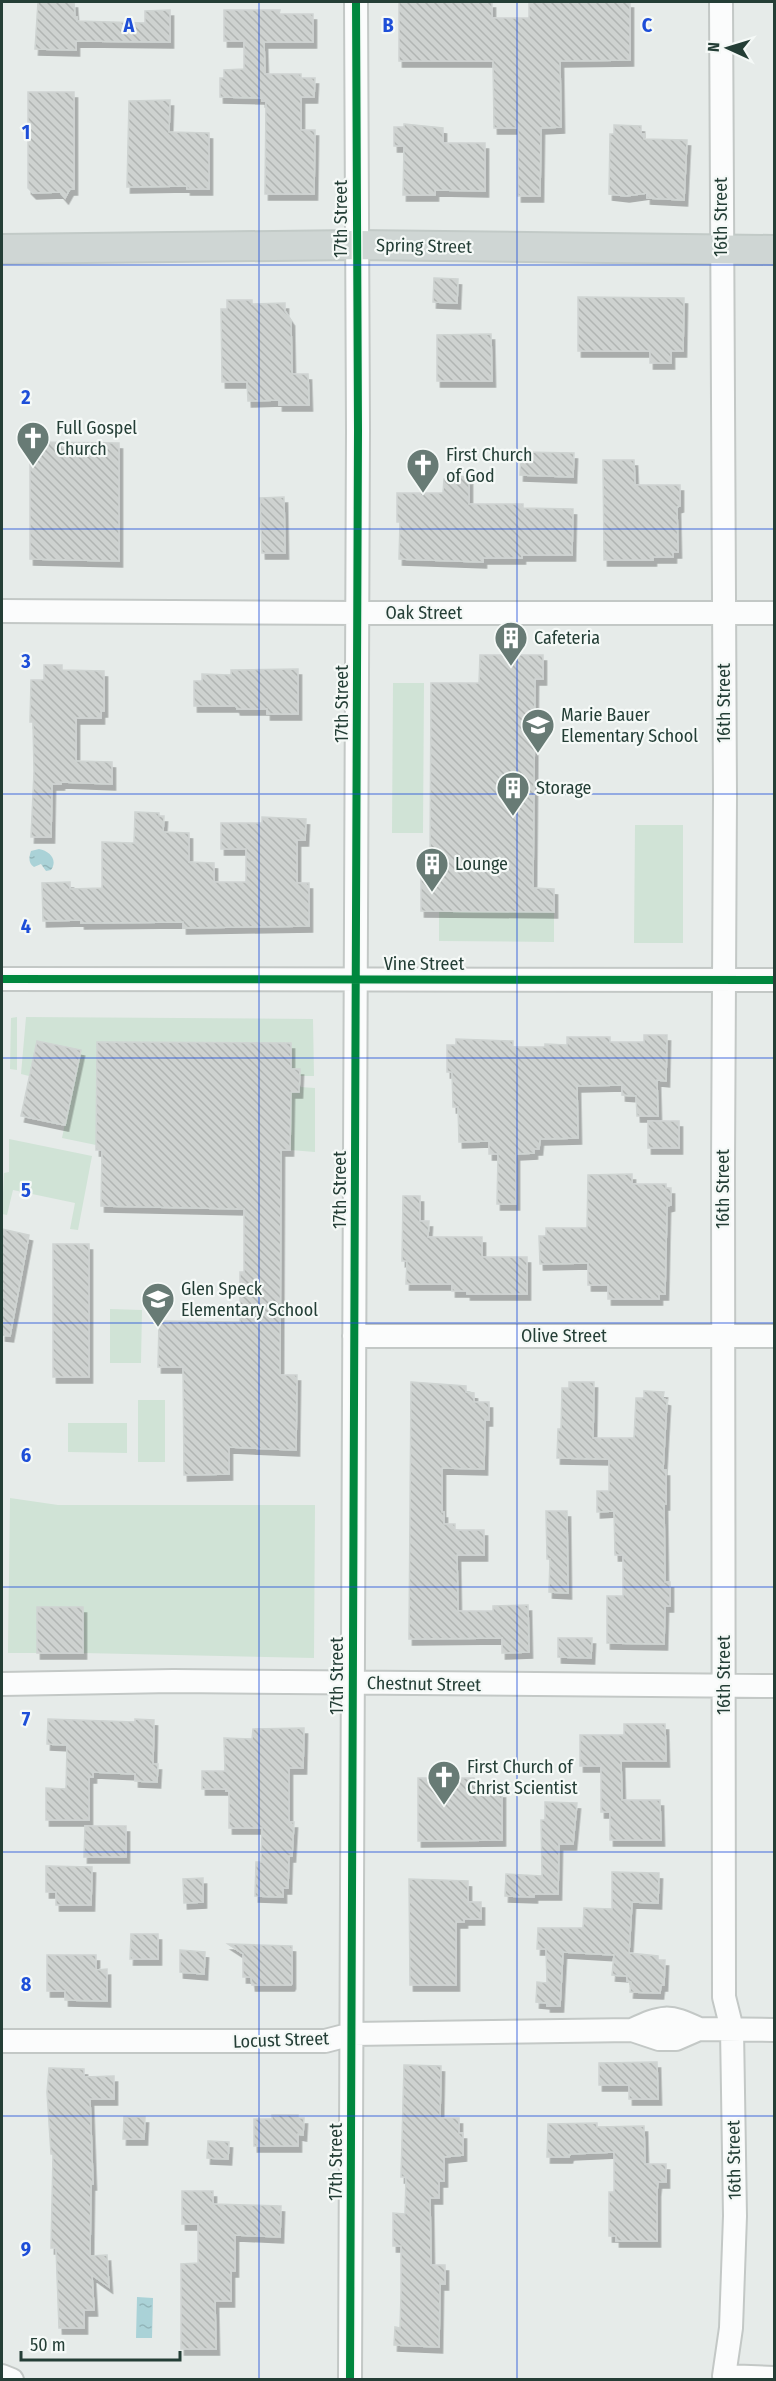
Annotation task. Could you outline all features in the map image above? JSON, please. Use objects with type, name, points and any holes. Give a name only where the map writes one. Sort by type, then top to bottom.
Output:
[{"type":"main road","name":"Spring Street","points":[[2,249],[355,245],[774,249]]},
{"type":"street","name":"17th Street","points":[[350,2379],[357,614],[356,2]]},
{"type":"street","name":"16th Street","points":[[721,2],[724,613],[724,1997],[732,2029],[735,2216],[731,2328],[723,2378]]},
{"type":"street","name":"Oak Street","points":[[2,611],[357,614],[774,613]]},
{"type":"street","name":"Vine Street","points":[[2,979],[774,980]]},
{"type":"street","name":"Olive Street","points":[[354,1336],[774,1336]]},
{"type":"street","name":"Chestnut Street","points":[[2,1684],[173,1681],[774,1686]]},
{"type":"street","name":"Locust Street","points":[[2,2041],[326,2041],[352,2034],[632,2030],[658,2018],[677,2018],[699,2029],[774,2030]]},
{"type":"street","points":[[2,2376],[12,2379]]},
{"type":"street","points":[[723,2378],[774,2378]]},
{"type":"green space","points":[[393,683],[424,683],[423,833],[392,833]]},
{"type":"green space","points":[[635,825],[683,825],[683,943],[634,943]]},
{"type":"green space","points":[[439,911],[554,912],[554,942],[439,941]]},
{"type":"green space","points":[[17,1017],[17,1070],[10,1069],[11,1018]]},
{"type":"green space","points":[[26,1017],[313,1019],[314,1076],[300,1076],[300,1069],[291,1069],[291,1043],[97,1042],[96,1145],[62,1138],[80,1050],[37,1041],[29,1076],[21,1074]]},
{"type":"green space","points":[[300,1087],[315,1088],[315,1152],[290,1150],[291,1092],[299,1092]]},
{"type":"green space","points":[[9,1139],[92,1156],[78,1230],[70,1229],[75,1203],[13,1190],[7,1215],[2,1214],[4,1173],[9,1172]]},
{"type":"green space","points":[[110,1309],[142,1310],[141,1363],[110,1363]]},
{"type":"green space","points":[[138,1400],[165,1400],[165,1462],[138,1462]]},
{"type":"green space","points":[[68,1423],[127,1423],[127,1453],[68,1452]]},
{"type":"green space","points":[[10,1498],[58,1505],[315,1505],[314,1658],[83,1653],[82,1607],[37,1607],[37,1653],[8,1653]]},
{"type":"water","points":[[39,849],[52,856],[54,863],[51,870],[46,871],[41,864],[34,867],[31,864],[29,858],[31,851]]},
{"type":"water","points":[[137,2297],[153,2298],[152,2338],[136,2338]]},
{"type":"building","points":[[38,2],[74,2],[77,21],[145,23],[145,11],[170,10],[170,42],[76,41],[76,50],[35,49]]},
{"type":"building","points":[[399,2],[492,2],[492,18],[529,18],[529,2],[630,2],[630,60],[560,61],[561,127],[541,128],[540,196],[518,196],[518,128],[494,128],[493,61],[399,61]]},
{"type":"building","points":[[224,10],[280,10],[279,14],[313,14],[313,42],[264,42],[265,74],[301,74],[301,78],[315,78],[314,97],[301,97],[301,130],[315,130],[314,194],[265,194],[266,101],[262,101],[262,98],[220,97],[220,78],[224,78],[224,70],[244,69],[244,41],[224,41]]},
{"type":"building","points":[[28,92],[74,92],[74,189],[70,189],[65,198],[60,192],[33,193],[28,188]]},
{"type":"building","points":[[170,100],[169,132],[209,133],[209,189],[187,189],[187,186],[127,187],[129,101]]},
{"type":"building","points":[[404,124],[443,128],[443,143],[485,143],[485,191],[435,190],[435,195],[403,195],[404,146],[394,146],[394,127],[404,127]]},
{"type":"building","points":[[614,125],[641,126],[644,139],[687,140],[684,200],[647,198],[647,193],[626,196],[609,194],[610,134],[614,134]]},
{"type":"building","points":[[434,278],[458,279],[457,303],[433,302]]},
{"type":"building","points":[[578,297],[684,298],[683,351],[671,351],[671,363],[650,363],[650,351],[578,351]]},
{"type":"building","points":[[227,300],[252,300],[252,304],[285,303],[285,311],[291,320],[292,374],[308,374],[309,405],[279,405],[279,400],[248,401],[247,382],[222,382],[221,309],[227,309]]},
{"type":"building","points":[[491,334],[492,381],[437,381],[437,335]]},
{"type":"building","points":[[30,442],[119,443],[119,561],[30,559]]},
{"type":"building","points":[[521,452],[574,453],[573,477],[520,475]]},
{"type":"building","points":[[603,460],[634,460],[635,485],[680,485],[680,506],[677,507],[678,552],[673,552],[673,557],[653,557],[653,560],[604,560]]},
{"type":"building","points":[[451,476],[469,477],[469,504],[523,504],[523,508],[573,509],[572,555],[483,558],[483,562],[399,559],[400,522],[397,522],[397,493],[443,493],[444,479],[451,480]]},
{"type":"building","points":[[284,497],[285,553],[262,553],[260,498]]},
{"type":"building","points":[[480,655],[543,655],[543,679],[535,679],[533,888],[554,889],[554,912],[421,911],[421,867],[430,867],[431,683],[479,683]]},
{"type":"building","points":[[44,665],[62,665],[62,670],[104,671],[104,711],[101,711],[101,718],[76,718],[76,761],[112,762],[112,784],[61,782],[61,784],[52,784],[51,837],[31,837],[34,772],[33,722],[30,722],[31,680],[44,680]]},
{"type":"building","points":[[298,669],[298,714],[267,714],[267,709],[237,709],[236,706],[194,706],[194,681],[202,681],[202,674],[231,675],[231,670]]},
{"type":"building","points":[[135,812],[159,813],[159,816],[164,816],[163,832],[189,833],[189,862],[214,863],[214,882],[246,882],[246,849],[221,849],[221,823],[262,823],[262,817],[306,819],[305,840],[297,840],[297,883],[309,883],[309,926],[183,928],[183,922],[43,921],[42,883],[70,882],[70,889],[102,888],[102,842],[134,843]]},
{"type":"building","points":[[644,1035],[667,1035],[666,1081],[657,1080],[658,1116],[637,1116],[636,1096],[622,1095],[622,1085],[577,1086],[578,1138],[540,1139],[539,1149],[534,1149],[534,1153],[516,1154],[516,1204],[497,1204],[498,1154],[489,1154],[489,1141],[459,1142],[458,1107],[453,1107],[452,1072],[447,1072],[447,1045],[456,1045],[456,1039],[513,1041],[513,1047],[545,1047],[545,1044],[567,1045],[567,1037],[610,1037],[610,1042],[644,1042]]},
{"type":"building","points":[[37,1041],[81,1050],[65,1125],[21,1116]]},
{"type":"building","points":[[97,1042],[291,1043],[291,1069],[300,1069],[299,1092],[291,1092],[290,1150],[281,1150],[280,1375],[297,1375],[296,1450],[229,1447],[229,1474],[184,1475],[183,1367],[158,1367],[159,1321],[240,1322],[240,1272],[244,1272],[244,1209],[101,1206],[102,1150],[96,1150]]},
{"type":"building","points":[[648,1121],[679,1121],[679,1148],[648,1148]]},
{"type":"building","points":[[632,1174],[632,1184],[666,1184],[666,1188],[671,1188],[671,1205],[667,1206],[665,1294],[659,1294],[659,1299],[608,1299],[608,1285],[588,1285],[588,1263],[540,1264],[539,1236],[546,1236],[546,1228],[587,1228],[588,1175]]},
{"type":"building","points":[[403,1196],[420,1196],[420,1221],[429,1221],[428,1237],[482,1237],[482,1257],[527,1257],[527,1294],[467,1294],[467,1291],[452,1291],[452,1284],[406,1284],[407,1261],[402,1261]]},
{"type":"building","points":[[2,1229],[29,1235],[10,1336],[2,1335]]},
{"type":"building","points":[[53,1244],[89,1244],[89,1377],[53,1377]]},
{"type":"building","points":[[411,1382],[466,1386],[466,1392],[474,1393],[474,1402],[489,1402],[489,1420],[485,1420],[484,1469],[442,1468],[442,1512],[444,1512],[444,1524],[455,1524],[455,1530],[484,1530],[484,1555],[457,1555],[458,1611],[493,1611],[493,1606],[528,1605],[529,1652],[502,1653],[502,1638],[409,1639]]},
{"type":"building","points":[[569,1382],[594,1382],[593,1438],[634,1438],[636,1398],[644,1398],[644,1391],[664,1392],[663,1399],[667,1400],[663,1470],[666,1470],[665,1582],[670,1582],[670,1606],[665,1606],[664,1644],[607,1643],[607,1596],[623,1596],[623,1555],[615,1555],[614,1511],[597,1512],[597,1491],[609,1491],[609,1459],[557,1458],[558,1429],[561,1429],[562,1388],[569,1388]]},
{"type":"building","points":[[546,1511],[567,1511],[568,1593],[549,1592],[550,1559],[547,1559]]},
{"type":"building","points":[[37,1607],[83,1607],[83,1653],[37,1653]]},
{"type":"building","points":[[558,1638],[592,1638],[591,1658],[558,1657]]},
{"type":"building","points":[[48,1719],[135,1722],[135,1719],[154,1720],[153,1764],[158,1764],[157,1782],[135,1781],[135,1774],[93,1772],[93,1777],[89,1777],[89,1820],[46,1820],[46,1788],[66,1789],[67,1745],[47,1744]]},
{"type":"building","points":[[624,1724],[665,1724],[666,1761],[621,1761],[622,1800],[660,1800],[661,1840],[610,1840],[610,1812],[601,1812],[601,1766],[580,1766],[580,1735],[624,1735]]},
{"type":"building","points":[[304,1728],[303,1768],[289,1768],[289,1822],[294,1822],[292,1856],[289,1856],[288,1888],[283,1888],[283,1897],[255,1896],[256,1862],[261,1862],[262,1828],[229,1828],[229,1791],[202,1789],[202,1771],[225,1771],[224,1738],[252,1739],[253,1729]]},
{"type":"building","points":[[418,1778],[474,1778],[474,1786],[491,1786],[491,1792],[502,1792],[502,1840],[418,1841]]},
{"type":"building","points":[[545,1802],[577,1803],[573,1844],[559,1844],[558,1894],[534,1894],[534,1897],[505,1896],[506,1874],[542,1876],[541,1820],[545,1820]]},
{"type":"building","points":[[85,1826],[126,1826],[126,1857],[84,1857]]},
{"type":"building","points":[[46,1866],[92,1867],[91,1905],[56,1905],[56,1892],[46,1892]]},
{"type":"building","points":[[612,1872],[659,1873],[658,1903],[632,1902],[629,1953],[658,1956],[658,1960],[665,1960],[664,1985],[661,1985],[660,1993],[630,1992],[631,1982],[627,1981],[627,1976],[612,1975],[614,1955],[563,1952],[560,2006],[547,2006],[547,2003],[536,2002],[537,1982],[547,1983],[546,1949],[537,1949],[538,1928],[583,1928],[584,1908],[612,1909]]},
{"type":"building","points":[[203,1878],[203,1902],[184,1903],[183,1879]]},
{"type":"building","points":[[409,1879],[468,1881],[468,1902],[481,1902],[481,1919],[464,1919],[464,1922],[456,1922],[456,1985],[410,1985]]},
{"type":"building","points":[[131,1934],[158,1934],[158,1959],[130,1959]]},
{"type":"building","points":[[228,1944],[292,1946],[291,1985],[252,1985],[251,1977],[243,1977],[243,1954]]},
{"type":"building","points":[[180,1950],[205,1952],[204,1974],[180,1972]]},
{"type":"building","points":[[47,1955],[96,1955],[96,1970],[107,1969],[107,2001],[65,2000],[65,1991],[47,1991]]},
{"type":"building","points":[[657,2062],[658,2099],[629,2099],[629,2085],[599,2085],[599,2063]]},
{"type":"building","points":[[404,2065],[441,2066],[440,2118],[459,2118],[459,2133],[463,2133],[463,2155],[444,2157],[444,2181],[439,2181],[439,2198],[430,2198],[431,2265],[445,2265],[445,2284],[440,2284],[439,2347],[394,2345],[395,2327],[400,2328],[401,2246],[393,2246],[393,2213],[405,2214],[406,2177],[401,2177]]},
{"type":"building","points":[[49,2068],[84,2069],[84,2077],[114,2076],[114,2099],[90,2099],[93,2184],[91,2184],[90,2256],[107,2255],[109,2287],[92,2275],[94,2310],[84,2310],[84,2328],[59,2328],[56,2248],[51,2248],[53,2154],[51,2154],[47,2092]]},
{"type":"building","points":[[272,2115],[298,2115],[298,2118],[304,2118],[303,2135],[298,2134],[298,2146],[254,2146],[254,2119],[272,2119]]},
{"type":"building","points":[[124,2117],[145,2117],[144,2139],[123,2139]]},
{"type":"building","points":[[597,2123],[597,2127],[644,2126],[645,2164],[666,2164],[666,2182],[658,2182],[657,2241],[616,2241],[616,2236],[609,2236],[609,2192],[614,2192],[614,2152],[547,2157],[548,2124]]},
{"type":"building","points":[[208,2141],[229,2142],[228,2159],[207,2158]]},
{"type":"building","points":[[182,2191],[213,2191],[213,2204],[281,2206],[280,2237],[235,2235],[235,2271],[231,2271],[231,2301],[215,2301],[216,2349],[181,2349],[181,2264],[198,2263],[198,2224],[182,2224]]},
{"type":"cycle path","points":[[350,2380],[358,430],[356,2]]},
{"type":"cycle path","points":[[2,979],[774,980]]},
{"type":"place","name":"Full Gospel Church","points":[[33,467]]},
{"type":"place","name":"First Church of God","points":[[423,494]]},
{"type":"place","name":"Cafeteria","points":[[511,667]]},
{"type":"place","name":"Marie Bauer Elementary School","points":[[538,754]]},
{"type":"place","name":"Storage","points":[[513,817]]},
{"type":"place","name":"Lounge","points":[[432,893]]},
{"type":"place","name":"Glen Speck Elementary School","points":[[158,1328]]},
{"type":"place","name":"First Church of Christ Scientist","points":[[444,1806]]}]
